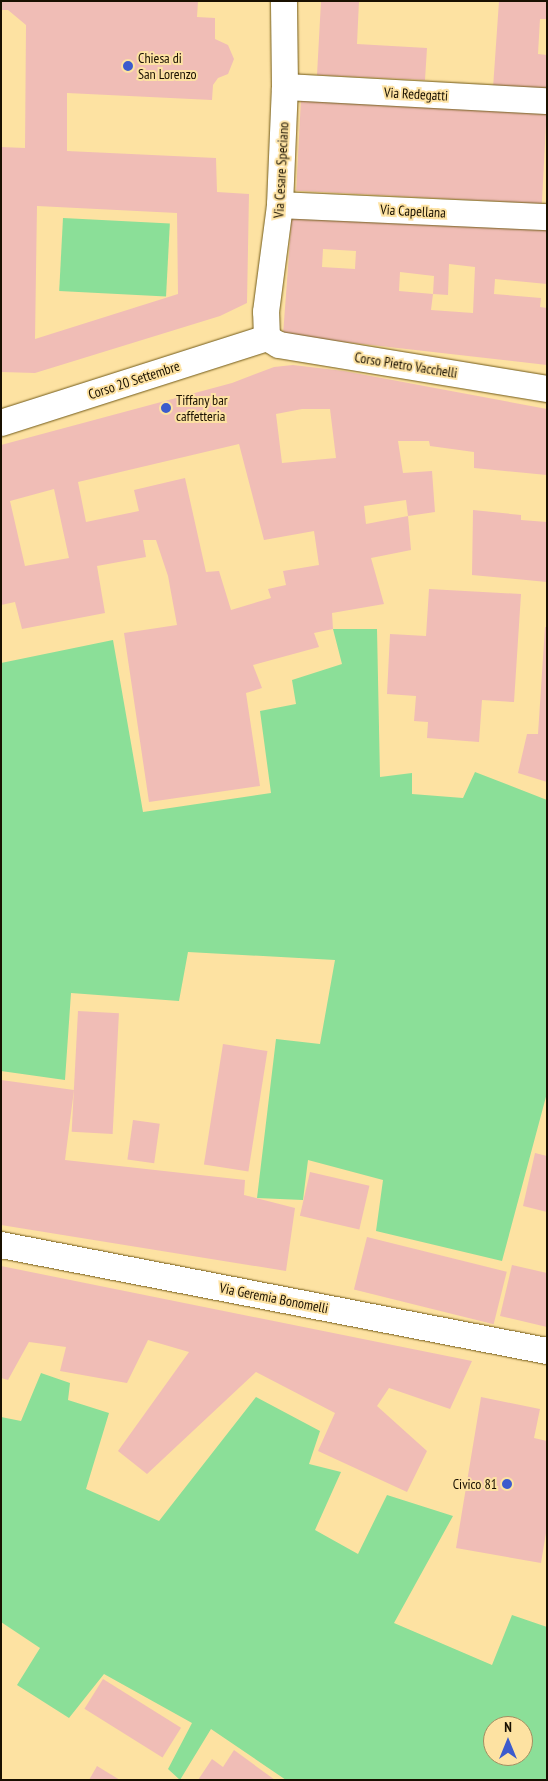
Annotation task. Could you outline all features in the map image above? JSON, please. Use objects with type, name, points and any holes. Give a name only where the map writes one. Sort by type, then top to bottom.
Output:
[{"type":"street","name":"Via Cesare Speciano","points":[[267,338],[266,312],[280,205],[285,87],[284,1]]},
{"type":"street","name":"Via Redegatti","points":[[285,87],[547,101]]},
{"type":"street","name":"Via Capellana","points":[[280,205],[547,217]]},
{"type":"street","name":"Corso Pietro Vacchelli","points":[[267,338],[279,345],[547,389]]},
{"type":"street","name":"Corso 20 Settembre","points":[[1,423],[267,338]]},
{"type":"street","name":"Via Geremia Bonomelli","points":[[1,1245],[547,1351]]},
{"type":"green space","points":[[63,218],[170,224],[166,296],[59,291]]},
{"type":"green space","points":[[333,629],[377,629],[380,777],[412,773],[412,794],[463,798],[475,772],[547,800],[547,1093],[502,1261],[376,1231],[383,1180],[308,1160],[303,1200],[257,1198],[276,1039],[320,1044],[335,960],[188,952],[179,1001],[71,993],[65,1080],[1,1071],[1,663],[113,640],[143,812],[271,793],[260,711],[296,704],[292,680],[342,664]]},
{"type":"green space","points":[[41,1373],[70,1383],[68,1400],[109,1413],[86,1489],[159,1521],[256,1397],[320,1431],[309,1464],[341,1472],[315,1530],[358,1554],[387,1495],[453,1516],[394,1623],[492,1665],[512,1615],[547,1627],[547,1780],[286,1780],[211,1729],[180,1780],[168,1769],[192,1723],[104,1674],[69,1718],[17,1685],[40,1648],[1,1622],[1,1417],[21,1421]]},
{"type":"building","points":[[1,1],[198,1],[197,17],[215,18],[215,39],[228,45],[234,59],[228,74],[218,78],[213,85],[212,100],[67,93],[67,151],[216,158],[217,192],[249,194],[247,303],[220,316],[35,373],[1,372],[1,147],[25,148],[26,25],[8,10],[1,10]],"holes":[[[37,206],[177,213],[178,294],[35,339]]]},
{"type":"building","points":[[321,1],[359,1],[357,44],[427,48],[425,80],[317,75]]},
{"type":"building","points":[[499,1],[547,1],[547,19],[540,19],[538,54],[547,55],[547,92],[493,88]]},
{"type":"building","points":[[301,99],[547,112],[542,204],[296,191]]},
{"type":"building","points":[[292,213],[547,228],[547,284],[495,279],[494,294],[541,298],[540,307],[547,308],[547,365],[283,335]],"holes":[[[323,249],[356,251],[355,269],[322,267]],[[449,264],[475,267],[473,313],[431,310],[433,294],[448,295]],[[400,272],[434,276],[433,294],[399,291]]]},
{"type":"building","points":[[293,365],[344,371],[547,409],[547,475],[474,468],[474,452],[430,446],[429,441],[398,441],[403,473],[432,471],[435,512],[408,516],[411,550],[371,558],[384,604],[332,613],[333,629],[314,633],[319,647],[253,665],[262,688],[246,693],[260,786],[149,802],[124,633],[177,625],[168,576],[156,540],[143,540],[146,557],[97,566],[105,613],[22,629],[15,602],[1,605],[1,445],[232,383],[274,367]],"holes":[[[302,409],[330,409],[336,458],[282,463],[276,414]],[[239,444],[264,540],[314,531],[319,565],[283,571],[286,585],[268,589],[271,598],[231,610],[219,571],[206,572],[185,478],[134,490],[139,511],[86,522],[78,482]],[[54,489],[69,558],[25,566],[10,501]],[[406,500],[408,516],[366,524],[364,506]]]},
{"type":"building","points":[[473,510],[521,515],[521,520],[547,522],[547,582],[472,575]]},
{"type":"building","points":[[429,589],[521,594],[514,702],[482,700],[479,742],[427,738],[428,722],[414,721],[416,696],[387,694],[390,634],[426,636]]},
{"type":"building","points":[[545,627],[547,627],[547,782],[518,773],[527,734],[538,734]]},
{"type":"building","points":[[78,1011],[119,1013],[113,1134],[72,1132]]},
{"type":"building","points":[[223,1044],[267,1051],[248,1172],[204,1164]]},
{"type":"building","points":[[1,1080],[74,1090],[65,1160],[245,1180],[244,1195],[295,1208],[286,1271],[1,1225]]},
{"type":"building","points":[[133,1120],[160,1124],[154,1163],[127,1160]]},
{"type":"building","points":[[535,1153],[547,1156],[547,1212],[523,1206]]},
{"type":"building","points":[[310,1172],[369,1186],[359,1230],[300,1216]]},
{"type":"building","points":[[367,1237],[507,1272],[494,1324],[354,1289]]},
{"type":"building","points":[[512,1265],[547,1273],[547,1327],[500,1316]]},
{"type":"building","points":[[1,1266],[472,1361],[450,1409],[389,1388],[377,1406],[427,1451],[407,1492],[318,1451],[335,1413],[256,1372],[147,1474],[118,1451],[189,1352],[148,1340],[127,1383],[60,1371],[66,1347],[29,1342],[8,1380],[1,1378]]},
{"type":"building","name":"Civico 81","points":[[481,1397],[540,1409],[534,1438],[547,1441],[547,1527],[541,1563],[456,1548]]},
{"type":"building","points":[[103,1679],[181,1728],[162,1757],[84,1709]]},
{"type":"building","points":[[234,1750],[275,1780],[198,1780],[212,1759],[223,1767]]},
{"type":"building","points":[[97,1766],[120,1780],[89,1780]]},
{"type":"place","name":"Chiesa di San Lorenzo","points":[[128,66]]},
{"type":"place","name":"Tiffany bar caffetteria","points":[[166,408]]},
{"type":"place","name":"Civico 81","points":[[507,1484]]}]
